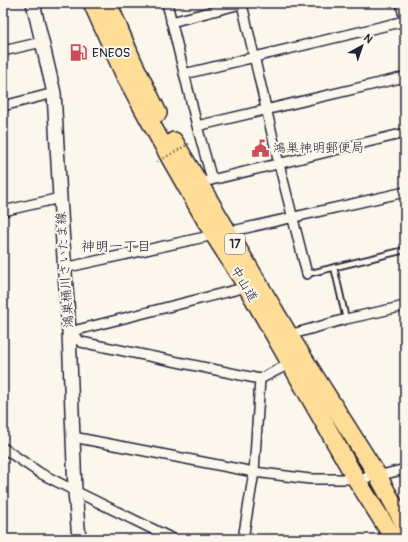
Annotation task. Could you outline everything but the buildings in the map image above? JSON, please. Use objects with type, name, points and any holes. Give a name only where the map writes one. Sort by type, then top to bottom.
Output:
[{"type":"highway","name":"中山道","points":[[92,3],[124,74],[221,234],[289,335],[378,476],[405,525]]},
{"type":"highway","name":"中山道","points":[[108,3],[133,62],[158,112],[205,182],[221,234],[247,287],[356,479],[394,539]]},
{"type":"main road","name":"鴻巣桶川さいたま線","points":[[33,3],[54,93],[69,332],[74,491],[79,539]]},
{"type":"street","points":[[167,3],[198,126],[205,182],[405,133]]},
{"type":"street","points":[[171,22],[243,3],[266,109],[307,274]]},
{"type":"street","points":[[184,74],[405,21],[400,3]]},
{"type":"street","points":[[3,51],[42,42]]},
{"type":"street","points":[[198,126],[405,77]]},
{"type":"street","points":[[3,106],[54,93]]},
{"type":"street","points":[[64,268],[405,192]]},
{"type":"street","points":[[3,211],[60,198]]},
{"type":"street","points":[[69,332],[247,287]]},
{"type":"street","points":[[289,335],[346,319],[405,306]]},
{"type":"street","points":[[69,332],[81,342],[260,379],[290,363]]},
{"type":"street","points":[[243,539],[254,472],[260,379]]},
{"type":"street","points":[[73,437],[254,472],[310,479],[356,479],[378,476],[405,469]]},
{"type":"street","points":[[3,448],[40,473],[173,539]]},
{"type":"lane","points":[[307,274],[405,250]]},
{"type":"lane","points":[[334,267],[346,319]]},
{"type":"path","points":[[157,162],[190,143]]},
{"type":"place","name":"ENEOS","points":[[79,53]]},
{"type":"place","name":"鴻巣神明郵便局","points":[[260,148]]},
{"type":"district","name":"神明一丁目","points":[[116,246]]}]
